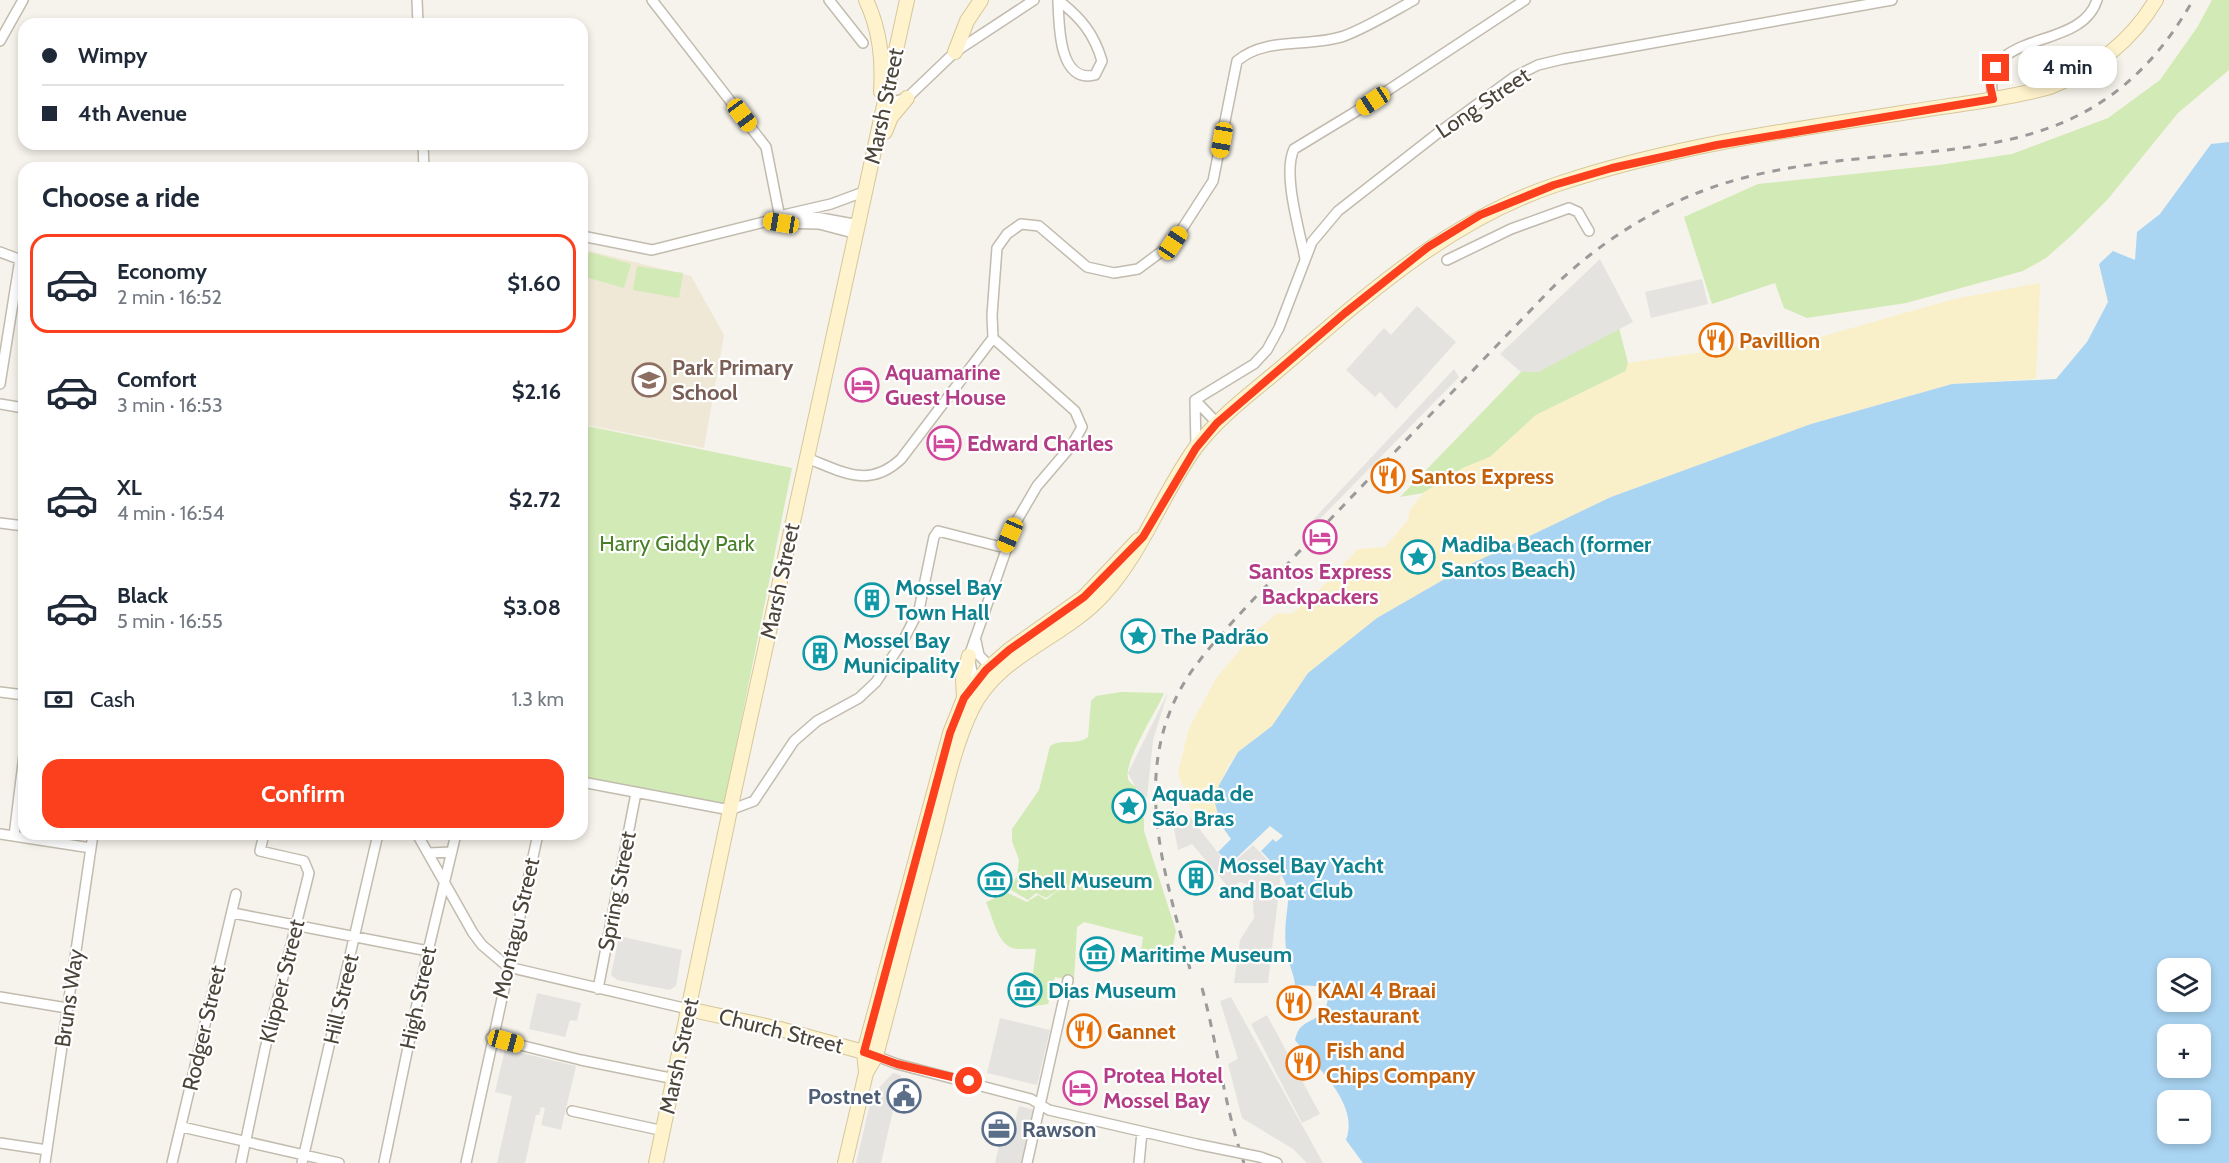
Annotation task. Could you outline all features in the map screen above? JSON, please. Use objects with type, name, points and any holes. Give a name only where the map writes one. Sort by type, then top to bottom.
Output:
[{"type":"street","points":[[0,41],[23,0]]},
{"type":"street","points":[[417,0],[418,18]]},
{"type":"street","points":[[652,0],[766,147],[780,220]]},
{"type":"street","points":[[829,0],[863,43]]},
{"type":"street","points":[[866,0],[878,31],[882,57],[879,130]]},
{"type":"street","name":"Marsh Street","points":[[656,1163],[730,810],[907,0]]},
{"type":"street","points":[[955,52],[967,21],[981,0]]},
{"type":"street","points":[[870,170],[891,117],[908,98],[955,52],[1034,0]]},
{"type":"street","points":[[1058,0],[1088,27],[1102,61],[1095,75],[1089,76],[1075,73],[1068,66],[1060,28],[1058,0]]},
{"type":"street","points":[[807,458],[867,477],[889,470],[901,459],[993,338],[992,315],[997,248],[1007,234],[1021,224],[1029,223],[1039,226],[1087,267],[1114,273],[1138,269],[1173,243],[1213,181],[1238,61],[1245,54],[1288,43],[1328,41],[1346,35],[1414,0]]},
{"type":"street","points":[[1305,259],[1290,185],[1289,164],[1294,149],[1355,112],[1525,0]]},
{"type":"street","name":"Long Street","points":[[1195,400],[1254,364],[1267,350],[1279,328],[1312,242],[1338,211],[1514,77],[1538,65],[1892,0]]},
{"type":"street","points":[[1993,99],[1990,85],[2001,60],[2017,48],[2074,28],[2090,14],[2097,0]]},
{"type":"street","points":[[964,698],[994,670],[1016,658],[1093,606],[1131,561],[1196,448],[1217,423],[1345,313],[1428,247],[1491,211],[1554,185],[1612,168],[1717,145],[1993,99],[2050,87],[2097,64],[2135,31],[2157,0]]},
{"type":"street","points":[[885,104],[908,98]]},
{"type":"street","points":[[780,220],[794,213],[831,204],[866,191]]},
{"type":"street","points":[[1448,260],[1511,229],[1569,208],[1578,212],[1589,231]]},
{"type":"street","points":[[794,213],[858,230]]},
{"type":"street","points":[[588,237],[652,250],[768,221],[780,220],[858,230]]},
{"type":"street","points":[[0,252],[18,259]]},
{"type":"street","points":[[0,384],[18,283]]},
{"type":"street","points":[[845,1163],[950,733],[964,698],[963,679],[969,656],[1005,548],[1037,486],[1072,445],[1082,427],[1075,411],[993,338]]},
{"type":"street","points":[[1195,400],[1217,423]]},
{"type":"street","points":[[1195,400],[1196,448]]},
{"type":"street","points":[[0,405],[18,407]]},
{"type":"street","points":[[0,523],[18,525]]},
{"type":"street","points":[[588,783],[730,810],[754,801],[784,753],[806,729],[860,698],[876,682],[912,625],[923,593],[934,537],[938,531],[943,530],[1005,548]]},
{"type":"street","points":[[975,638],[979,655],[994,670]]},
{"type":"street","points":[[969,656],[972,672],[981,684]]},
{"type":"street","points":[[870,1054],[961,737],[981,684]]},
{"type":"street","points":[[0,692],[18,694]]},
{"type":"street","name":"Spring Street","points":[[598,989],[636,793]]},
{"type":"street","points":[[14,836],[18,804]]},
{"type":"street","points":[[0,834],[18,837]]},
{"type":"street","points":[[40,840],[91,848]]},
{"type":"street","name":"Bruns Way","points":[[45,1163],[92,840]]},
{"type":"street","name":"Klipper Street","points":[[241,1163],[309,873],[304,861],[260,851],[263,840]]},
{"type":"street","name":"Hill Street","points":[[303,1160],[377,840]]},
{"type":"street","name":"Church Street","points":[[420,840],[473,933],[482,945],[508,968],[780,1029],[870,1054],[897,1064],[1031,1098],[1049,1110],[1260,1157],[1277,1163]]},
{"type":"street","name":"High Street","points":[[384,1163],[428,951],[455,840]]},
{"type":"street","name":"Montagu Street","points":[[466,1163],[491,1038],[537,840]]},
{"type":"street","points":[[428,854],[452,852]]},
{"type":"street","name":"Rodger Street","points":[[172,1163],[182,1128],[198,1044],[236,894]]},
{"type":"street","points":[[232,913],[428,951]]},
{"type":"street","points":[[1027,1163],[1068,980]]},
{"type":"street","points":[[0,998],[67,1008]]},
{"type":"street","points":[[491,1038],[581,1060],[675,1079]]},
{"type":"street","points":[[572,1111],[664,1131]]},
{"type":"street","points":[[182,1128],[246,1143],[303,1160],[339,1163]]},
{"type":"street","points":[[1139,1163],[1142,1132]]},
{"type":"street","points":[[0,1143],[47,1150]]},
{"type":"shaded area","name":"Park Primary School","points":[[588,250],[691,276],[724,335],[704,448],[588,425]]},
{"type":"shaded area","points":[[1600,259],[1633,322],[1538,372],[1521,372],[1500,354]]},
{"type":"shaded area","points":[[1702,279],[1708,304],[1651,318],[1645,292]]},
{"type":"shaded area","points":[[1417,306],[1456,342],[1396,409],[1380,392],[1375,397],[1346,370],[1384,328],[1391,335]]},
{"type":"shaded area","points":[[1454,369],[1459,377],[1312,527],[1309,524]]},
{"type":"shaded area","points":[[1168,692],[1153,740],[1147,798],[1141,797],[1128,773]]},
{"type":"shaded area","points":[[1171,813],[1187,813],[1229,867],[1253,845],[1281,874],[1268,983],[1234,983],[1240,940],[1254,918],[1252,886],[1240,882],[1229,888],[1192,844],[1178,850]]},
{"type":"shaded area","points":[[619,936],[682,950],[676,986],[670,990],[617,980],[611,975]]},
{"type":"shaded area","points":[[537,993],[581,1003],[577,1021],[570,1020],[565,1037],[529,1029]]},
{"type":"shaded area","points":[[1231,997],[1323,1163],[1307,1163],[1293,1149],[1242,1118],[1228,1064],[1238,1059],[1220,1001]]},
{"type":"shaded area","points":[[1267,1015],[1320,1114],[1302,1123],[1251,1024]]},
{"type":"shaded area","points":[[1000,1018],[1050,1030],[1037,1085],[987,1073]]},
{"type":"shaded area","points":[[505,1049],[576,1066],[561,1130],[541,1125],[545,1108],[541,1107],[539,1115],[536,1115],[525,1163],[497,1163],[512,1096],[495,1092]]},
{"type":"shaded area","points":[[893,1073],[901,1075],[881,1163],[856,1163],[872,1095]]},
{"type":"shaded area","points":[[1019,1106],[1035,1110],[1023,1163],[995,1163],[1004,1124],[1014,1125]]},
{"type":"green space","points":[[2212,0],[2229,0],[2229,70],[2178,113],[2108,199],[2046,258],[2023,271],[1906,303],[1807,318],[1784,308],[1775,283],[1712,304],[1684,217],[1758,184],[1939,165],[2012,154],[2108,118],[2160,80],[2198,26]]},
{"type":"green space","points":[[589,252],[631,264],[624,288],[588,278]]},
{"type":"green space","points":[[637,266],[683,273],[679,298],[633,290]]},
{"type":"green space","points":[[1619,328],[1628,363],[1626,371],[1536,415],[1490,457],[1463,468],[1423,493],[1400,497],[1521,372],[1538,372]]},
{"type":"green space","name":"Harry Giddy Park","points":[[588,426],[792,468],[724,806],[588,781]]},
{"type":"green space","points":[[1121,692],[1164,693],[1134,751],[1128,774],[1129,781],[1136,787],[1135,802],[1124,811],[1144,818],[1144,831],[1176,931],[1169,965],[1140,957],[1143,937],[1084,922],[1077,927],[1074,981],[1055,977],[1048,1004],[1029,1007],[1036,949],[1014,949],[1007,945],[996,928],[986,902],[1008,893],[1027,902],[1038,895],[1046,900],[1060,889],[1046,898],[1036,893],[1028,900],[1011,890],[1017,875],[1019,860],[1012,841],[1012,829],[1039,790],[1050,746],[1059,742],[1079,741],[1088,737],[1091,701],[1096,696]]},
{"type":"sand","name":"Madiba Beach (former Santos Beach)","points":[[2040,283],[2036,379],[1952,384],[1811,424],[1611,497],[1469,565],[1377,618],[1308,673],[1272,726],[1238,752],[1230,763],[1219,785],[1215,803],[1221,825],[1196,822],[1178,773],[1189,728],[1217,677],[1256,631],[1278,613],[1291,614],[1310,600],[1358,549],[1385,547],[1408,520],[1410,510],[1423,493],[1463,468],[1490,457],[1536,415],[1626,371],[1628,363],[1710,351],[1712,357],[1723,354],[1723,349],[1776,341],[1799,343],[1954,299]]},
{"type":"water","points":[[2229,142],[2229,1163],[1363,1163],[1346,1140],[1349,1126],[1342,1099],[1334,1086],[1295,1040],[1300,1028],[1325,1009],[1330,991],[1334,986],[1332,983],[1321,982],[1316,986],[1295,985],[1286,949],[1287,887],[1275,865],[1261,851],[1273,839],[1276,842],[1283,836],[1270,826],[1230,864],[1218,852],[1231,839],[1221,825],[1215,803],[1219,785],[1238,752],[1272,726],[1308,673],[1377,618],[1469,565],[1611,497],[1811,424],[1952,384],[2056,379],[2087,342],[2108,302],[2099,264],[2113,251],[2135,260],[2137,232],[2160,214],[2211,144]]},
{"type":"railway","points":[[1190,969],[1170,895],[1157,820],[1156,783],[1160,746],[1170,710],[1189,675],[1248,605],[1551,289],[1596,250],[1620,233],[1671,204],[1726,183],[1820,163],[2000,142],[2054,126],[2105,100],[2151,59],[2193,0]]},
{"type":"railway","points":[[1202,988],[1231,1120],[1244,1163]]},
{"type":"place","name":"Pavillion","points":[[1716,340]]},
{"type":"place","name":"Park Primary School","points":[[649,380]]},
{"type":"place","name":"Aquamarine Guest House","points":[[862,385]]},
{"type":"place","name":"Edward Charles","points":[[944,443]]},
{"type":"place","name":"Santos Express","points":[[1388,476]]},
{"type":"place","name":"Santos Express Backpackers","points":[[1320,537]]},
{"type":"place","name":"Madiba Beach (former Santos Beach)","points":[[1418,557]]},
{"type":"place","name":"Mossel Bay Town Hall","points":[[872,600]]},
{"type":"place","name":"The Padrão","points":[[1138,636]]},
{"type":"place","name":"Mossel Bay Municipality","points":[[820,653]]},
{"type":"place","name":"Aquada de São Bras","points":[[1129,806]]},
{"type":"place","name":"Mossel Bay Yacht and Boat Club","points":[[1196,878]]},
{"type":"place","name":"Shell Museum","points":[[995,880]]},
{"type":"place","name":"Maritime Museum","points":[[1097,954]]},
{"type":"place","name":"Dias Museum","points":[[1025,990]]},
{"type":"place","name":"KAAI 4 Braai Restaurant","points":[[1294,1003]]},
{"type":"place","name":"Gannet","points":[[1084,1031]]},
{"type":"place","name":"Fish and Chips Company","points":[[1303,1063]]},
{"type":"place","name":"Protea Hotel Mossel Bay","points":[[1080,1088]]},
{"type":"place","name":"Postnet","points":[[904,1096]]},
{"type":"place","name":"Rawson","points":[[999,1129]]},
{"type":"route","points":[[969,1081],[889,1062],[864,1052],[950,733],[964,698],[986,670],[1009,650],[1084,597],[1133,544],[1143,537],[1196,448],[1217,423],[1345,313],[1428,247],[1480,215],[1554,185],[1612,168],[1717,145],[1993,99],[1990,85],[1996,68]]}]
